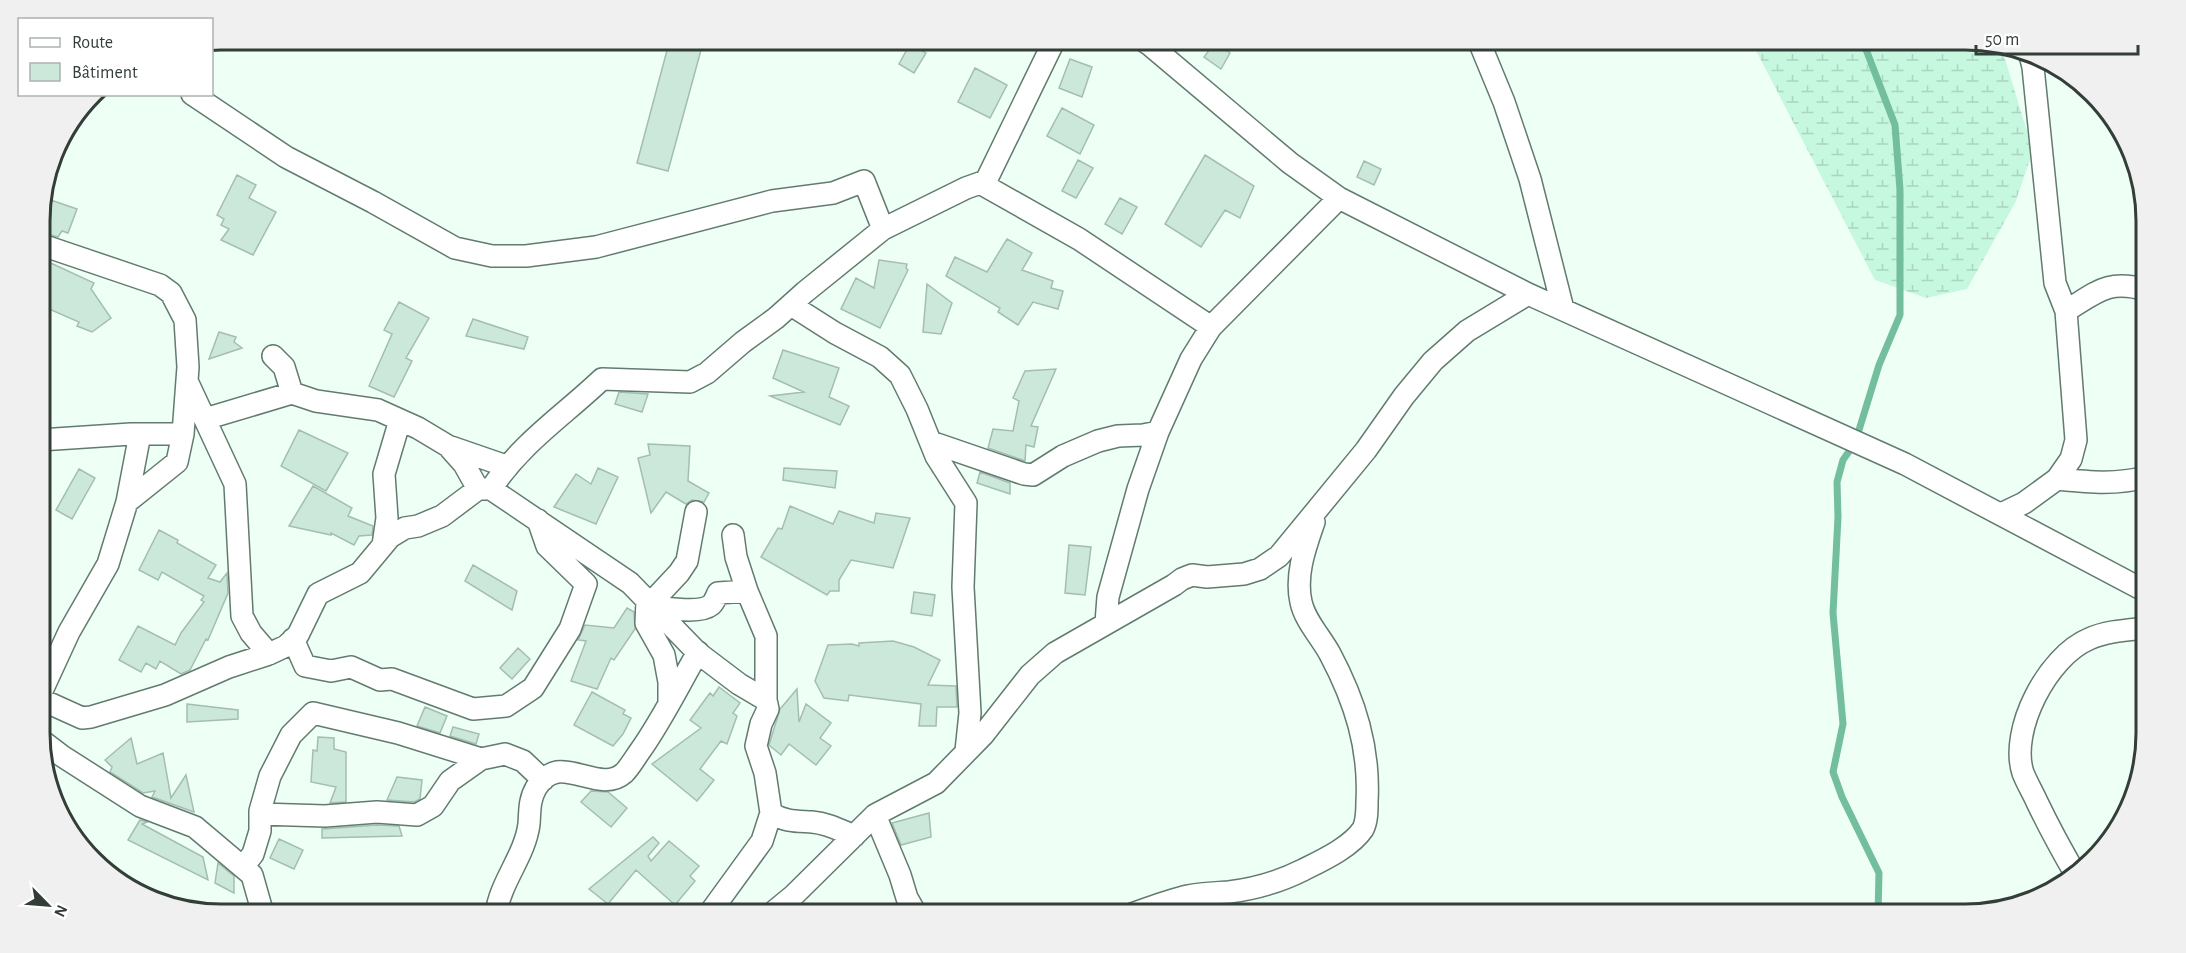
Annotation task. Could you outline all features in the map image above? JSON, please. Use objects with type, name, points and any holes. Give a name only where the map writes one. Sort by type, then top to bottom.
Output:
[{"type":"street","points":[[984,185],[1050,50]]},
{"type":"street","points":[[1156,50],[1290,163],[1339,198],[1528,294],[1856,440],[2136,586]]},
{"type":"street","points":[[1483,50],[1504,102],[1530,179],[1563,309]]},
{"type":"street","points":[[2001,514],[2024,502],[2057,479],[2071,459],[2076,440],[2066,311],[2055,283],[2032,64]]},
{"type":"street","points":[[195,96],[286,157],[455,248],[492,256],[526,256],[596,247],[772,201],[833,193],[864,181],[883,229]]},
{"type":"street","points":[[50,702],[82,717],[91,717],[165,695],[229,667],[286,646],[298,635],[318,594],[360,573],[390,537],[405,528],[418,526],[442,516],[485,489],[535,436],[602,379],[690,382],[707,373],[883,229],[980,183],[1079,239],[1211,327]]},
{"type":"street","points":[[1106,623],[1108,597],[1138,489],[1158,432],[1191,359],[1211,327],[1339,198]]},
{"type":"street","points":[[50,248],[160,285],[171,293],[184,320],[187,380],[183,434],[177,462],[127,502]]},
{"type":"street","points":[[2066,311],[2107,286],[2129,285],[2136,287]]},
{"type":"street","points":[[784,904],[875,815],[936,783],[983,735],[1030,675],[1055,654],[1182,579],[1192,575],[1244,574],[1260,569],[1279,556],[1366,450],[1432,361],[1467,331],[1528,294]]},
{"type":"street","points":[[792,305],[835,333],[880,357],[900,375],[931,442],[955,488],[966,503],[963,588],[970,714],[966,751]]},
{"type":"street","points":[[273,356],[284,368],[292,393]]},
{"type":"street","points":[[187,380],[235,484],[242,616],[251,633],[269,654]]},
{"type":"street","points":[[205,419],[292,393],[315,401],[378,410],[418,428],[448,446],[506,466]]},
{"type":"street","points":[[383,545],[387,518],[384,474],[400,420]]},
{"type":"street","points":[[931,442],[1024,474],[1033,474],[1063,456],[1098,441],[1118,436],[1158,432]]},
{"type":"street","points":[[50,675],[69,633],[108,564],[127,502],[140,434]]},
{"type":"street","points":[[50,439],[183,434]]},
{"type":"street","points":[[448,446],[485,489],[538,520],[630,583],[698,652],[739,684],[766,700]]},
{"type":"street","points":[[2057,479],[2104,483],[2136,480]]},
{"type":"street","points":[[1163,903],[1185,896],[1228,892],[1284,879],[1335,852],[1357,836],[1365,826],[1368,764],[1356,712],[1346,685],[1301,604],[1299,587],[1301,562],[1319,506]]},
{"type":"street","points":[[669,704],[669,682],[664,655],[646,623],[650,604],[687,561],[696,512]]},
{"type":"street","points":[[293,639],[305,666],[331,671],[351,667],[380,680],[392,679],[473,709],[506,706],[533,688],[570,628],[586,584],[547,546],[538,520]]},
{"type":"street","points":[[716,904],[762,841],[771,813],[765,773],[756,746],[761,724],[768,709],[766,636],[747,591],[736,557],[733,535]]},
{"type":"street","points":[[650,604],[684,610],[705,608],[713,604],[718,593],[747,591]]},
{"type":"street","points":[[2071,867],[2023,772],[2020,745],[2025,723],[2042,685],[2062,657],[2088,639],[2120,630],[2136,629]]},
{"type":"street","points":[[499,904],[526,836],[531,797],[537,786],[555,772],[568,772],[596,779],[617,778],[624,773],[648,740],[698,652]]},
{"type":"street","points":[[243,867],[253,854],[260,831],[260,814],[270,776],[291,735],[313,713],[398,733],[481,759]]},
{"type":"street","points":[[51,747],[140,806],[195,827],[252,875],[260,904]]},
{"type":"street","points":[[260,814],[325,816],[377,812],[417,815],[433,807],[450,782],[481,759],[505,754],[523,761],[543,780]]},
{"type":"street","points":[[771,813],[778,818],[795,823],[813,822],[854,836]]},
{"type":"street","points":[[875,815],[910,904]]},
{"type":"green space","points":[[1756,50],[1966,50],[2004,54],[2033,151],[2015,203],[1967,289],[1926,298],[1875,280]]},
{"type":"building","points":[[667,50],[701,50],[668,171],[637,163]]},
{"type":"building","points":[[907,50],[921,50],[926,53],[914,73],[899,64]]},
{"type":"building","points":[[1209,50],[1226,50],[1230,53],[1221,69],[1204,57]]},
{"type":"building","points":[[1070,59],[1092,67],[1082,97],[1059,88]]},
{"type":"building","points":[[975,68],[1007,85],[990,118],[958,102]]},
{"type":"building","points":[[1062,108],[1094,125],[1080,154],[1047,136]]},
{"type":"building","points":[[1205,155],[1254,186],[1240,218],[1225,210],[1201,247],[1165,224]]},
{"type":"building","points":[[1078,160],[1093,168],[1076,198],[1062,191]]},
{"type":"building","points":[[1364,161],[1381,169],[1374,185],[1357,177]]},
{"type":"building","points":[[237,175],[256,185],[249,198],[276,212],[253,255],[221,240],[229,229],[221,225],[224,219],[217,215]]},
{"type":"building","points":[[1120,198],[1137,207],[1122,234],[1105,224]]},
{"type":"building","points":[[51,200],[77,209],[68,233],[62,231],[58,237],[50,235]]},
{"type":"building","points":[[1007,239],[1032,253],[1022,270],[1053,281],[1051,288],[1063,291],[1058,309],[1033,302],[1018,325],[998,312],[1000,308],[946,276],[955,257],[987,272]]},
{"type":"building","points":[[879,260],[907,264],[908,270],[880,328],[841,309],[856,278],[874,288]]},
{"type":"building","points":[[50,263],[94,283],[91,289],[111,318],[92,332],[77,326],[79,322],[50,309]]},
{"type":"building","points":[[927,284],[952,303],[941,334],[923,332]]},
{"type":"building","points":[[399,302],[429,318],[406,358],[412,361],[394,397],[369,386],[392,334],[384,330]]},
{"type":"building","points":[[473,319],[528,337],[524,349],[466,336]]},
{"type":"building","points":[[219,332],[236,337],[234,342],[242,348],[209,359]]},
{"type":"building","points":[[783,350],[839,368],[829,397],[849,406],[840,425],[770,396],[804,392],[773,378]]},
{"type":"building","points":[[1056,369],[1031,426],[1038,427],[1034,447],[1026,445],[1025,461],[988,448],[993,429],[1013,431],[1019,401],[1013,398],[1025,371]]},
{"type":"building","points":[[619,392],[648,394],[642,412],[615,404]]},
{"type":"building","points":[[299,430],[348,453],[326,491],[281,466]]},
{"type":"building","points":[[648,444],[690,446],[688,481],[709,493],[704,502],[692,500],[686,504],[666,492],[651,513],[638,458],[650,455]]},
{"type":"building","points":[[598,468],[618,477],[596,524],[554,507],[576,474],[591,484]]},
{"type":"building","points":[[784,468],[837,471],[835,488],[783,480]]},
{"type":"building","points":[[79,469],[95,478],[72,519],[56,510]]},
{"type":"building","points":[[980,472],[1010,483],[1010,494],[977,483]]},
{"type":"building","points":[[313,486],[352,508],[348,516],[373,526],[372,535],[359,536],[354,545],[331,533],[331,535],[289,526]]},
{"type":"building","points":[[790,506],[833,524],[839,511],[874,523],[876,513],[910,518],[893,568],[851,560],[839,580],[839,591],[830,591],[827,595],[761,557],[778,528],[782,529]]},
{"type":"building","points":[[159,530],[216,565],[208,578],[220,582],[227,573],[228,593],[208,640],[206,639],[190,670],[181,674],[160,661],[156,669],[146,663],[141,672],[119,660],[138,626],[175,645],[204,602],[201,600],[204,596],[162,572],[158,580],[139,570]]},
{"type":"building","points":[[1069,545],[1091,547],[1085,595],[1065,593]]},
{"type":"building","points":[[473,565],[517,591],[512,610],[465,581]]},
{"type":"building","points":[[914,592],[935,595],[932,616],[911,613]]},
{"type":"building","points":[[627,608],[634,612],[635,629],[614,660],[611,658],[597,689],[571,681],[586,641],[578,640],[585,625],[614,628]]},
{"type":"building","points":[[893,641],[914,647],[940,660],[928,685],[956,686],[957,707],[937,707],[936,726],[919,726],[921,704],[849,695],[848,701],[824,698],[815,681],[828,645],[859,646],[859,643]]},
{"type":"building","points":[[518,648],[530,659],[512,679],[500,668]]},
{"type":"building","points":[[719,687],[740,703],[733,713],[737,716],[727,744],[721,741],[700,769],[714,780],[697,801],[652,764],[701,728],[690,720],[710,693],[713,696]]},
{"type":"building","points":[[797,689],[799,722],[806,704],[831,723],[820,738],[831,746],[816,765],[789,744],[781,755],[769,745],[780,709]]},
{"type":"building","points":[[592,692],[625,710],[623,714],[631,718],[623,734],[613,746],[574,725]]},
{"type":"building","points":[[187,704],[238,710],[238,719],[187,722]]},
{"type":"building","points":[[425,707],[447,716],[440,733],[417,726]]},
{"type":"building","points":[[453,727],[479,734],[476,744],[450,736]]},
{"type":"building","points":[[318,737],[334,738],[334,749],[346,752],[346,802],[330,803],[336,787],[311,782],[313,750],[317,751]]},
{"type":"building","points":[[131,738],[137,764],[163,753],[171,798],[186,775],[194,812],[152,797],[155,791],[143,793],[110,772],[112,767],[105,760]]},
{"type":"building","points":[[397,777],[422,780],[420,799],[414,802],[387,800]]},
{"type":"building","points":[[591,791],[608,792],[627,808],[611,827],[581,802]]},
{"type":"building","points":[[929,813],[931,837],[901,845],[892,823]]},
{"type":"building","points":[[140,820],[147,822],[142,824],[203,857],[208,880],[128,840]]},
{"type":"building","points":[[377,825],[399,826],[402,836],[322,838],[322,829]]},
{"type":"building","points":[[653,837],[659,843],[648,856],[651,861],[669,841],[699,866],[690,876],[695,881],[676,904],[636,870],[608,904],[589,889]]},
{"type":"building","points":[[279,839],[303,850],[294,869],[270,858]]},
{"type":"building","points":[[218,863],[234,876],[234,893],[215,883]]},
{"type":"waterway","points":[[1866,50],[1895,125],[1900,190],[1900,315],[1879,365],[1859,430],[1843,460],[1837,482],[1838,517],[1833,613],[1843,724],[1833,772],[1842,797],[1879,873],[1878,903]]}]
